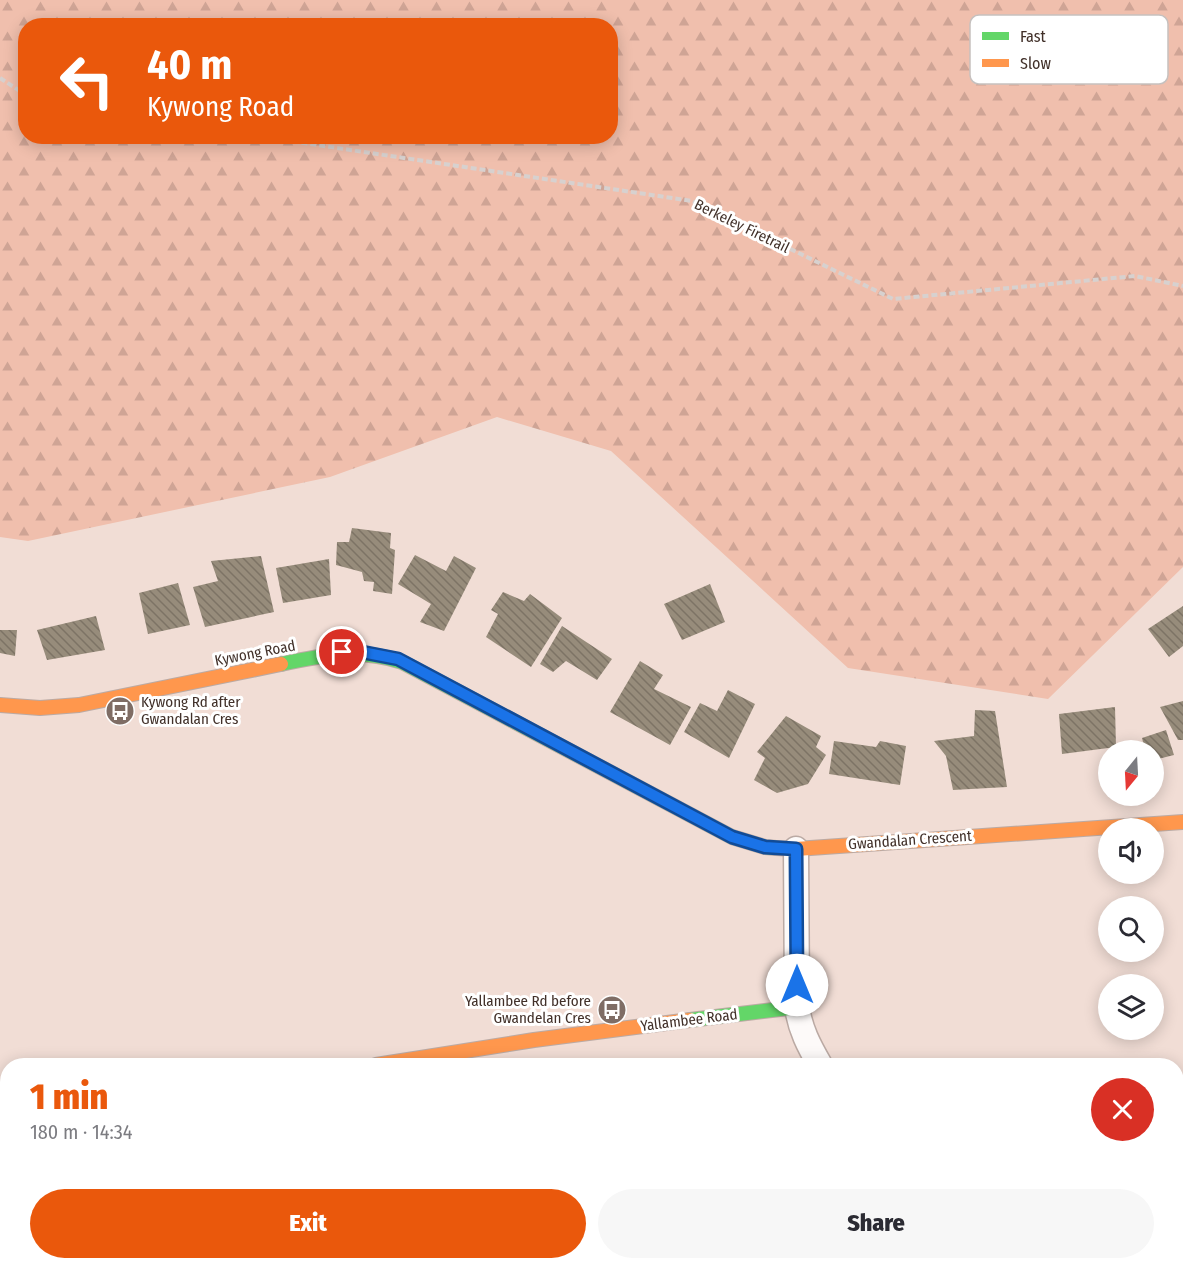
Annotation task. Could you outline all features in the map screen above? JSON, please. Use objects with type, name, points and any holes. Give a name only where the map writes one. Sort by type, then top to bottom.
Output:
[{"type":"street","name":"Kywong Road","points":[[0,705],[60,708],[342,652],[381,655],[413,666],[732,837],[765,847],[796,849]]},
{"type":"street","name":"Gwandalan Crescent","points":[[796,849],[1183,822]]},
{"type":"street","points":[[796,849],[797,1007],[806,1042],[816,1058]]},
{"type":"street","name":"Yallambee Road","points":[[456,1058],[671,1022],[797,1007]]},
{"type":"path","points":[[0,78],[18,90]]},
{"type":"path","name":"Berkeley Firetrail","points":[[311,144],[692,201],[893,299],[1135,276],[1183,286]]},
{"type":"green space","points":[[0,0],[1183,0],[1183,567],[1048,699],[848,668],[611,451],[497,417],[330,477],[28,541],[0,537]]},
{"type":"building","points":[[352,528],[391,533],[390,548],[395,550],[392,594],[373,591],[374,582],[364,581],[362,572],[336,565],[337,542],[349,542]]},
{"type":"building","points":[[415,555],[446,571],[454,556],[476,568],[444,631],[420,622],[431,604],[398,584]]},
{"type":"building","points":[[261,556],[274,612],[205,627],[193,587],[218,581],[211,561]]},
{"type":"building","points":[[329,559],[331,595],[283,603],[276,568]]},
{"type":"building","points":[[178,583],[190,625],[148,634],[139,593]]},
{"type":"building","points":[[710,584],[725,622],[682,640],[664,604]]},
{"type":"building","points":[[503,592],[524,601],[530,594],[562,618],[531,667],[486,637],[498,614],[491,610]]},
{"type":"building","points":[[1183,606],[1183,646],[1169,657],[1148,629]]},
{"type":"building","points":[[96,616],[105,650],[47,660],[37,630]]},
{"type":"building","points":[[562,626],[612,659],[597,680],[566,661],[553,672],[540,664]]},
{"type":"building","points":[[0,630],[17,630],[15,656],[0,653]]},
{"type":"building","points":[[640,661],[663,675],[654,689],[691,707],[670,745],[610,712]]},
{"type":"building","points":[[728,690],[755,704],[729,758],[684,732],[700,703],[717,711]]},
{"type":"building","points":[[1183,701],[1183,740],[1178,740],[1160,707]]},
{"type":"building","points":[[1115,707],[1116,740],[1098,740],[1098,749],[1062,754],[1059,714]]},
{"type":"building","points":[[975,710],[995,711],[1007,787],[953,790],[946,756],[934,741],[974,736]]},
{"type":"building","points":[[786,716],[821,736],[816,747],[826,755],[808,784],[777,793],[754,780],[765,758],[757,752]]},
{"type":"building","points":[[1166,730],[1174,755],[1164,758],[1164,740],[1142,740],[1142,738]]},
{"type":"building","points":[[834,741],[876,747],[880,741],[906,746],[900,785],[829,774]]},
{"type":"traffic: fast","points":[[281,664],[342,654],[371,655],[402,662],[732,837],[776,848]]},
{"type":"traffic: fast","points":[[690,1020],[797,1007]]},
{"type":"traffic: slow","points":[[0,705],[40,708],[79,705],[281,664]]},
{"type":"traffic: slow","points":[[776,848],[796,849],[1183,822]]},
{"type":"traffic: slow","points":[[420,1058],[534,1040],[690,1020]]},
{"type":"place","name":"Kywong Rd after Gwandalan Cres","points":[[120,711]]},
{"type":"place","name":"Yallambee Rd before Gwandelan Cres","points":[[612,1010]]},
{"type":"route","points":[[342,652],[362,652],[398,659],[732,837],[765,847],[796,849],[797,985]]}]
